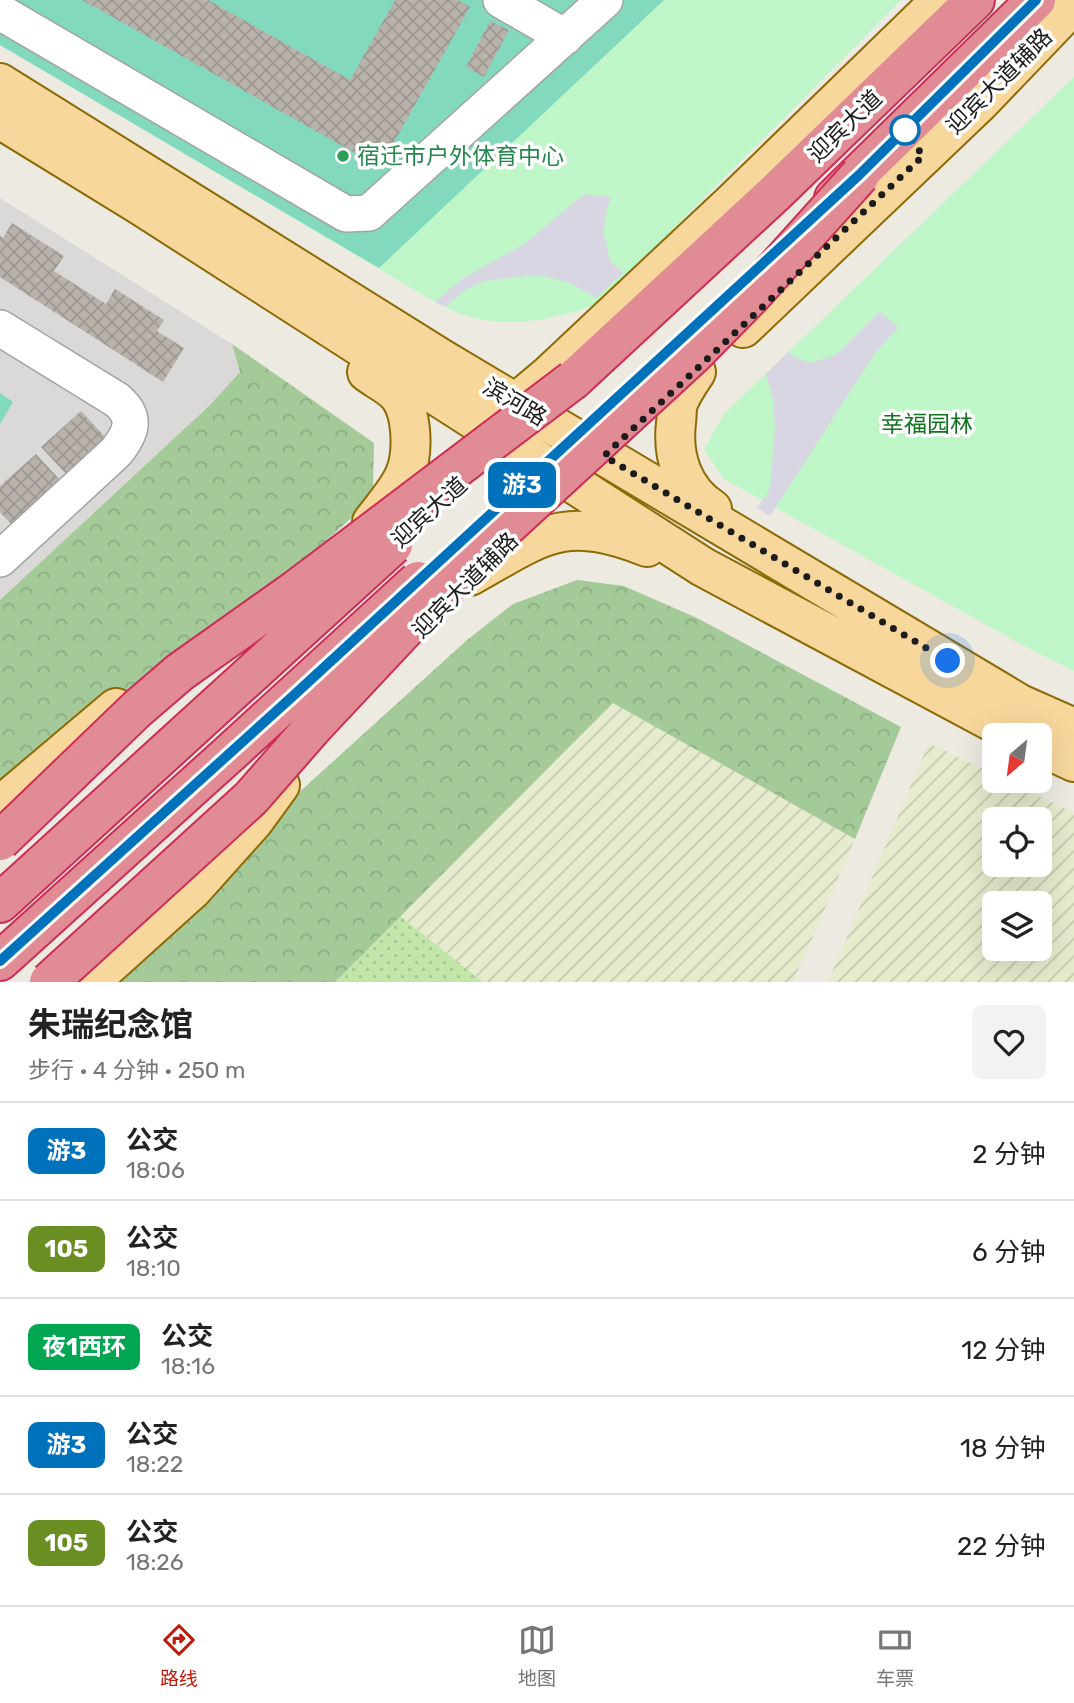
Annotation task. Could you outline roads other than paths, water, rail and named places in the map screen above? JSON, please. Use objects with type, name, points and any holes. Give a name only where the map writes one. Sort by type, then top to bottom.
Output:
[{"type":"highway","name":"迎宾大道","points":[[0,903],[569,370],[775,193],[975,0]]},
{"type":"highway","name":"迎宾大道","points":[[0,961],[293,696],[859,175],[1036,0]]},
{"type":"highway","points":[[50,982],[251,798],[314,726],[467,563],[694,355],[859,175]]},
{"type":"highway","points":[[0,841],[137,709],[180,672],[297,589],[569,370]]},
{"type":"main road","points":[[0,806],[116,709],[372,522],[516,403],[569,370],[732,203],[941,0]]},
{"type":"main road","name":"迎宾大道辅路","points":[[90,982],[192,890],[253,822],[308,749],[470,576],[696,372],[980,102],[1074,5]]},
{"type":"main road","name":"滨河路","points":[[0,83],[442,359],[604,456],[1024,722]]},
{"type":"main road","name":"滨河路","points":[[0,119],[703,567],[1024,722],[1074,728]]},
{"type":"main road","points":[[72,164],[278,306],[401,397],[409,417],[410,465],[396,491],[372,522]]},
{"type":"main road","points":[[442,359],[492,369],[569,370]]},
{"type":"main road","points":[[696,372],[678,402],[674,438],[680,470],[686,485],[701,502],[886,611],[1017,697],[1024,722]]},
{"type":"main road","points":[[470,576],[544,535],[580,529],[621,537],[703,567]]},
{"type":"main road","points":[[1052,752],[1074,762]]},
{"type":"lane","points":[[501,0],[565,37]]},
{"type":"lane","points":[[0,12],[346,214],[369,213],[605,0]]},
{"type":"lane","points":[[0,328],[117,400],[126,407],[130,415],[127,439],[116,452],[0,559]]},
{"type":"place","name":"宿迁市户外体育中心","points":[[343,156]]},
{"type":"park label","name":"幸福园林","points":[[927,424]]}]
